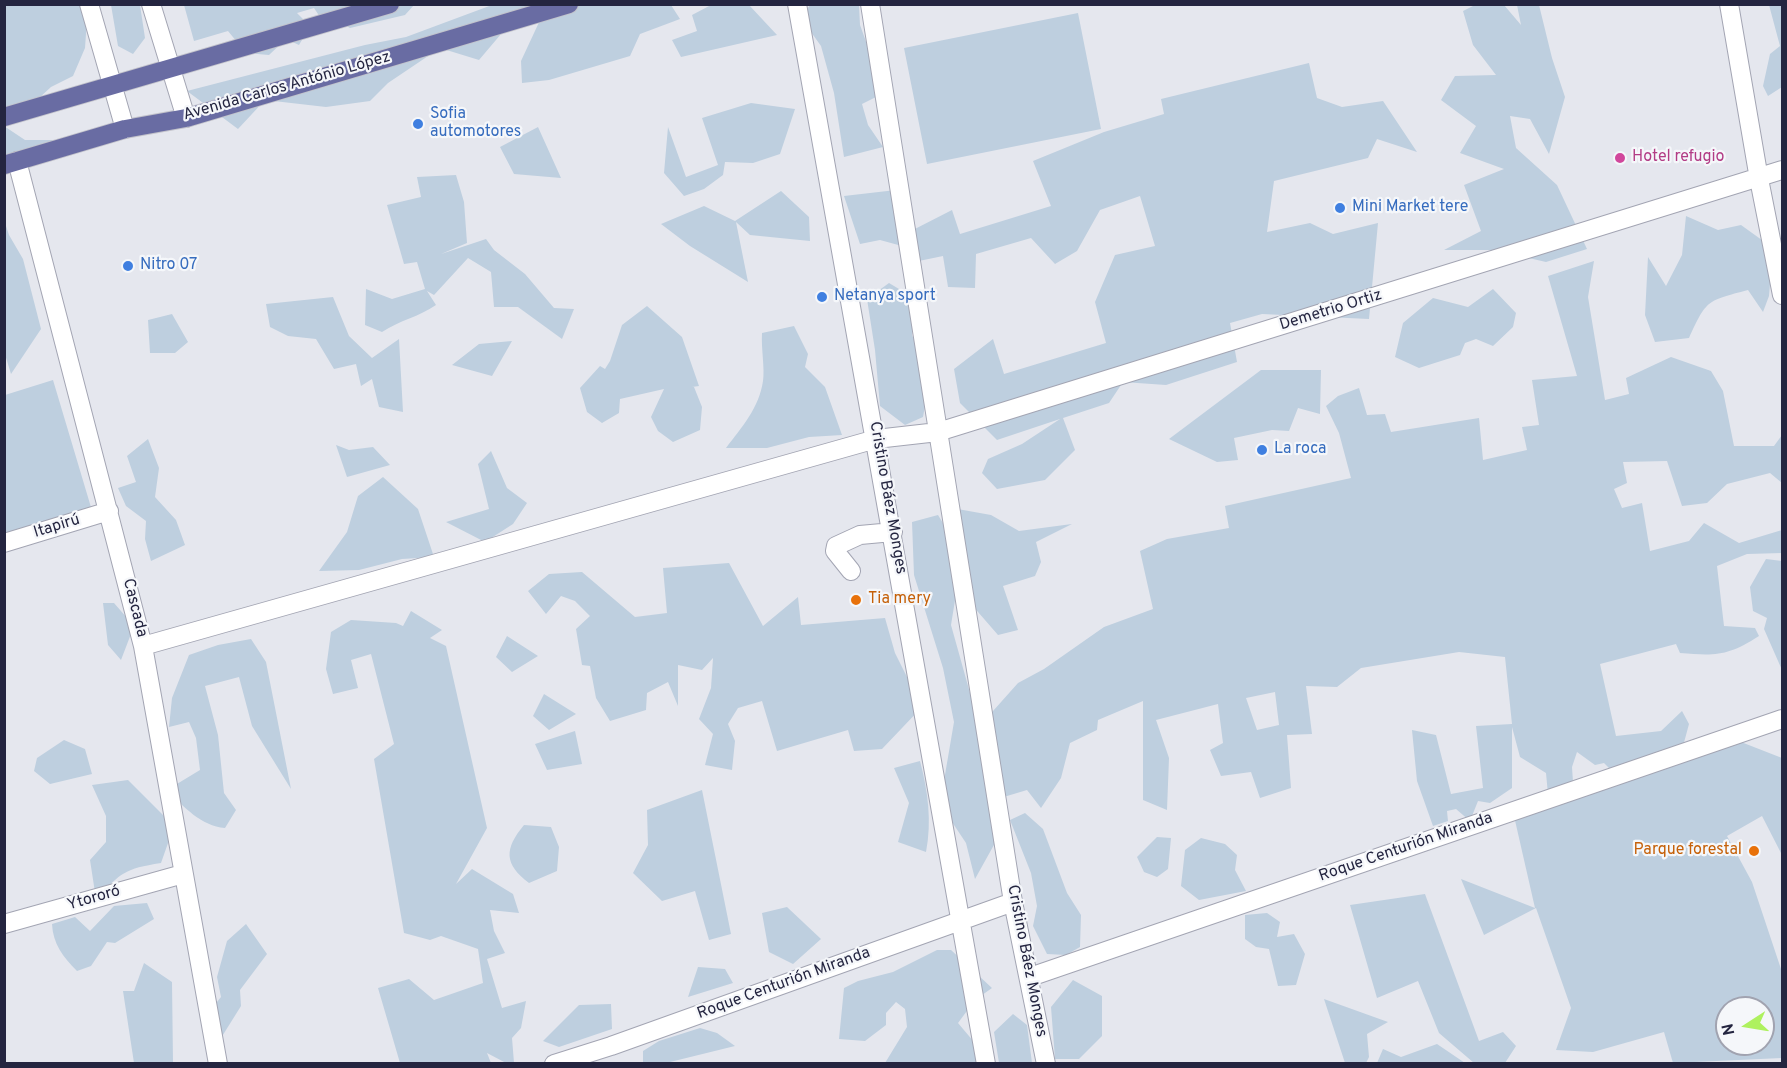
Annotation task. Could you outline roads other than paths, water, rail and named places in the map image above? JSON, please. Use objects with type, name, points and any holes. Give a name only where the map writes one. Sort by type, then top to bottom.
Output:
[{"type":"main road","points":[[4,117],[390,4]]},
{"type":"main road","name":"Avenida Carlos António López","points":[[11,163],[125,129],[186,118],[569,4]]},
{"type":"street","points":[[89,4],[125,129]]},
{"type":"street","points":[[152,4],[186,118]]},
{"type":"street","name":"Cristino Báez Monges","points":[[797,4],[893,532],[986,1064]]},
{"type":"street","name":"Cristino Báez Monges","points":[[870,4],[1013,902],[1046,1064]]},
{"type":"street","points":[[1729,4],[1759,179],[1782,295]]},
{"type":"street","name":"Cascada","points":[[11,163],[109,511],[143,645],[218,1064]]},
{"type":"street","name":"Demetrio Ortiz","points":[[143,645],[876,439],[938,432],[1782,170]]},
{"type":"street","name":"Itapirú","points":[[4,543],[109,511]]},
{"type":"street","points":[[851,571],[835,551],[837,546],[860,535],[893,532]]},
{"type":"street","name":"Roque Centurión Miranda","points":[[1030,977],[1782,719]]},
{"type":"street","name":"Ytororó","points":[[4,924],[183,874]]},
{"type":"street","name":"Roque Centurión Miranda","points":[[554,1064],[614,1055],[961,920],[1013,902]]},
{"type":"place","name":"Sofia automotores","points":[[418,124]]},
{"type":"place","name":"Hotel refugio","points":[[1620,158]]},
{"type":"place","name":"Mini Market tere","points":[[1340,208]]},
{"type":"place","name":"Nitro 07","points":[[128,266]]},
{"type":"place","name":"Netanya sport","points":[[822,297]]},
{"type":"place","name":"La roca","points":[[1262,450]]},
{"type":"place","name":"Tia mery","points":[[856,600]]},
{"type":"place","name":"Parque forestal","points":[[1754,851]]}]
